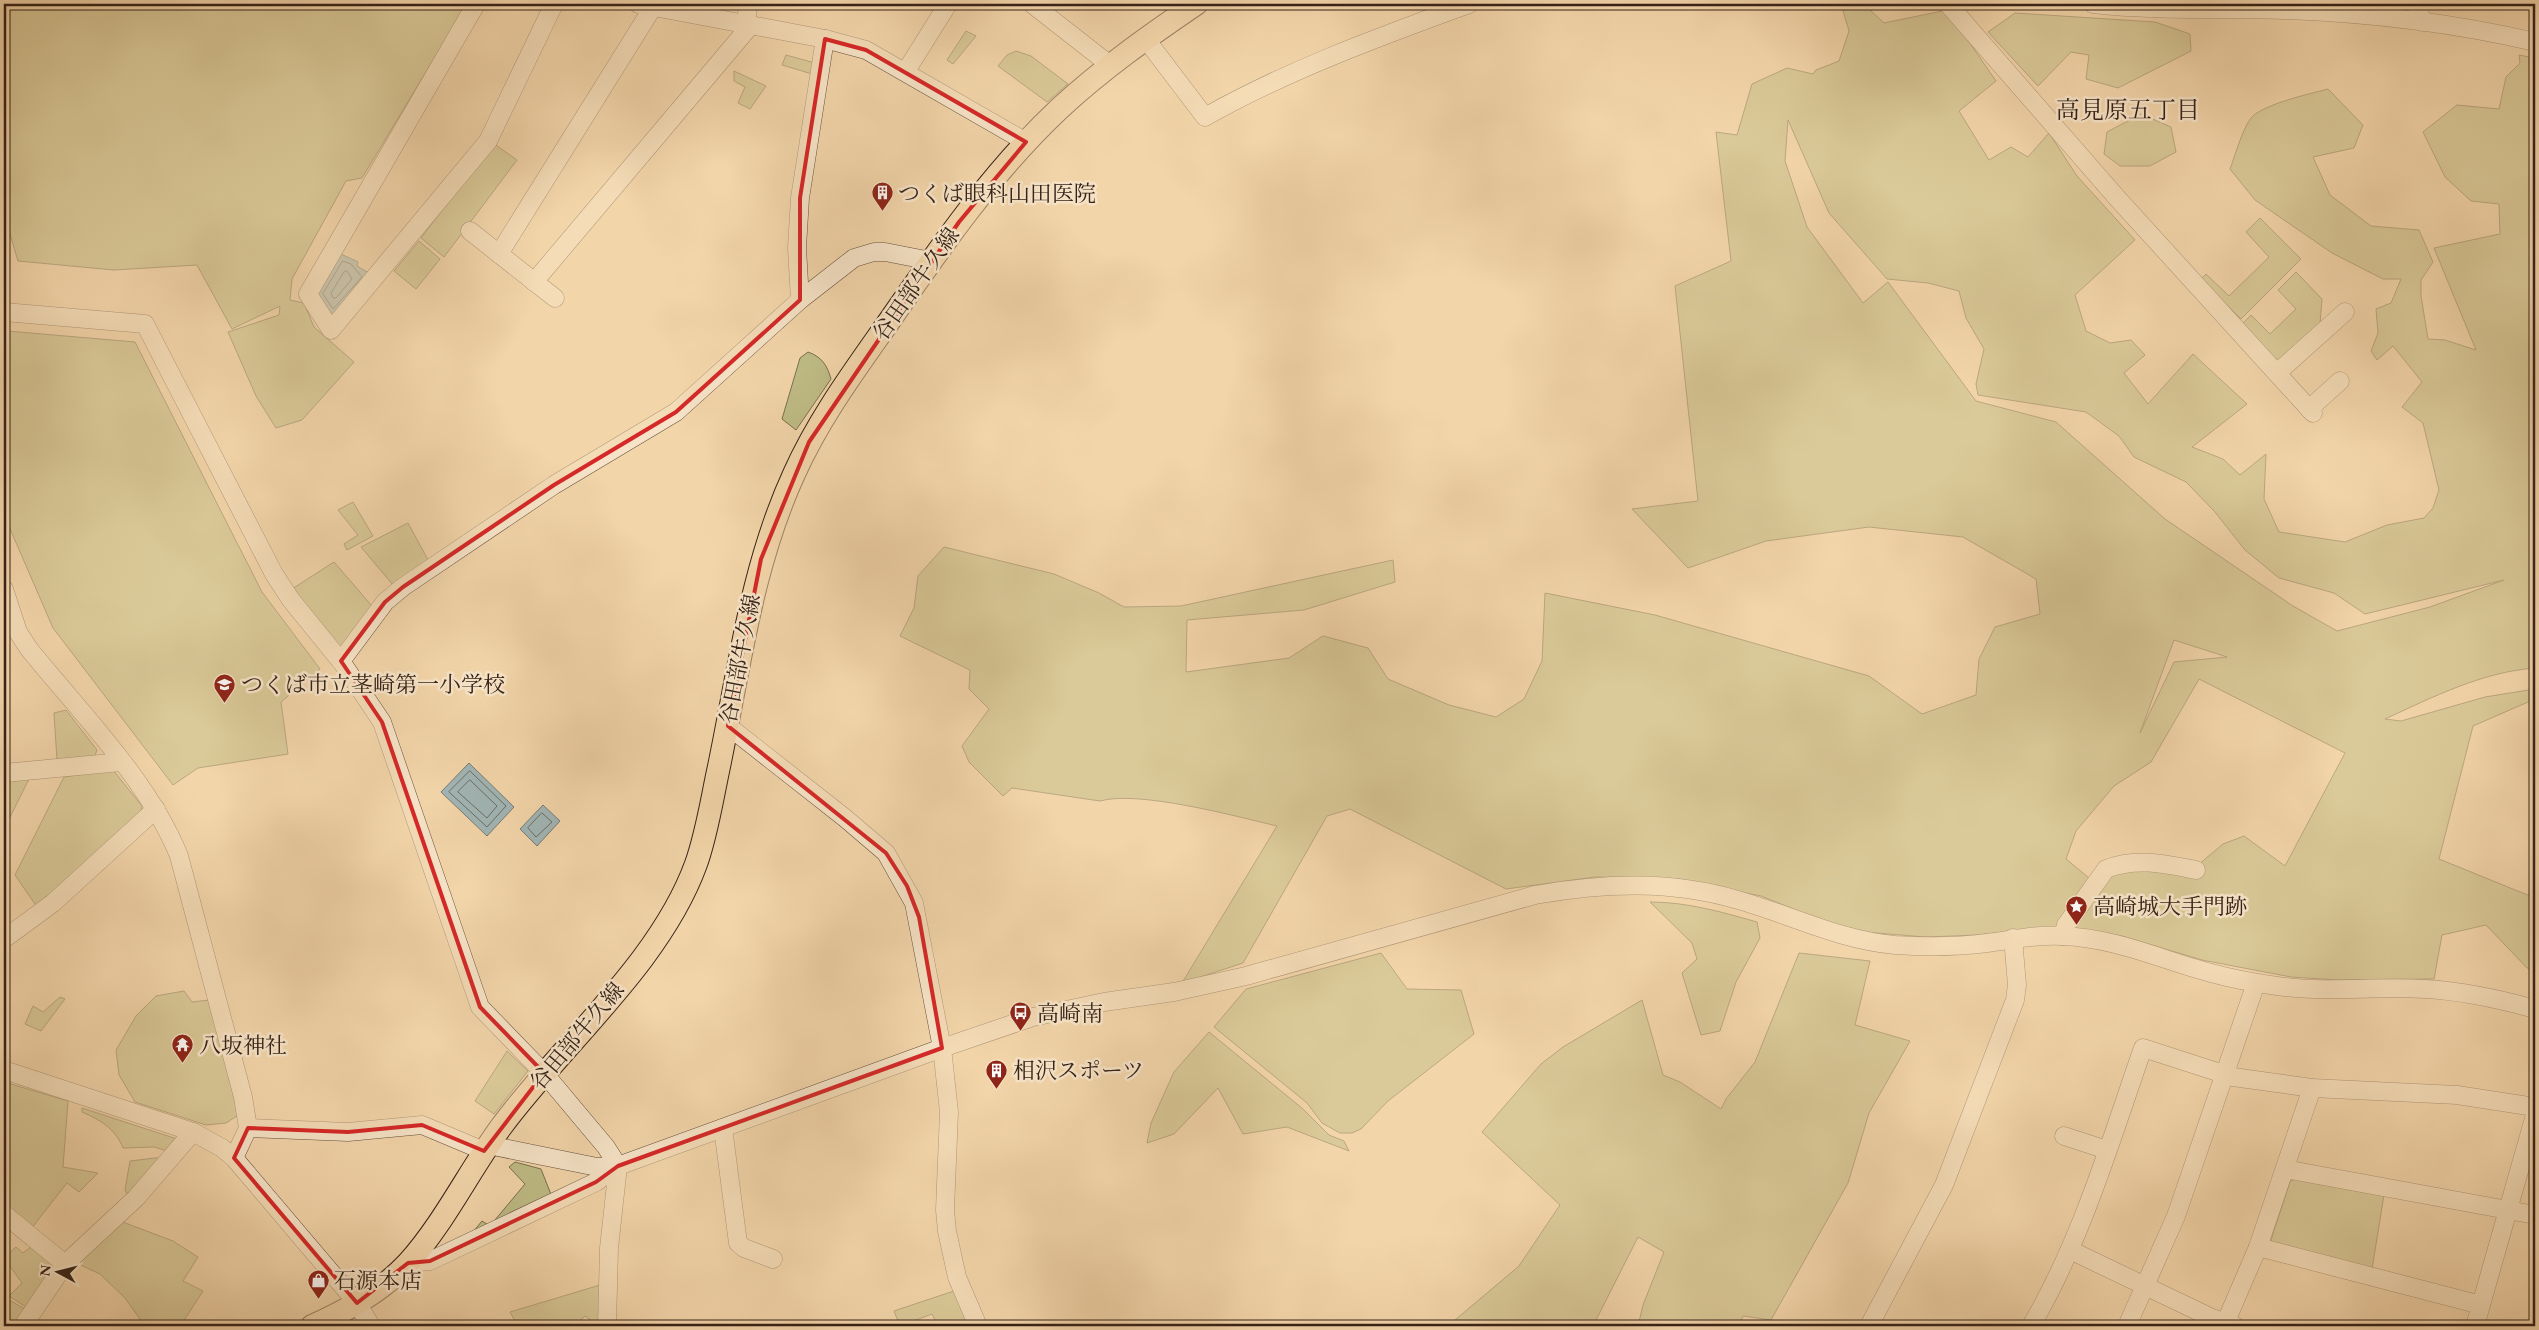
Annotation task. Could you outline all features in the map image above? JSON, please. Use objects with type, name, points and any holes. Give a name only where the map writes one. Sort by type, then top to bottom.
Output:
[{"type":"main road","name":"谷田部牛久線","points":[[312,1326],[356,1303],[390,1280],[408,1263],[425,1242],[486,1148],[544,1073],[641,961],[674,913],[697,862],[728,726],[761,559],[793,475],[826,412],[931,261],[985,189],[1026,142],[1110,65],[1145,38],[1196,4]]},
{"type":"street","points":[[476,4],[308,294],[331,330],[488,141],[554,4]]},
{"type":"street","points":[[534,282],[748,26],[748,4]]},
{"type":"street","points":[[906,71],[948,4]]},
{"type":"street","points":[[1032,4],[1110,65]]},
{"type":"street","points":[[1145,38],[1204,117],[1250,92],[1291,73],[1469,4]]},
{"type":"street","points":[[1948,4],[2118,199],[2311,411],[2340,381]]},
{"type":"street","points":[[2093,4],[2111,6],[2284,7],[2423,22],[2535,42]]},
{"type":"street","points":[[2416,4],[2423,22]]},
{"type":"street","points":[[499,254],[645,5],[673,8],[748,26],[825,39],[866,50],[906,71],[1026,142]]},
{"type":"street","points":[[800,300],[798,248],[800,198],[825,39]]},
{"type":"street","points":[[470,231],[555,298]]},
{"type":"street","points":[[341,661],[385,602],[403,587],[554,485],[676,412],[800,300],[854,258],[874,252],[885,252],[931,261]]},
{"type":"street","points":[[4,312],[145,324],[274,574],[291,600],[341,661],[374,707],[382,722],[480,1007],[544,1073],[606,1147],[618,1166],[609,1248],[607,1326]]},
{"type":"street","points":[[2277,373],[2345,312]]},
{"type":"street","points":[[4,590],[18,632],[29,649],[121,762],[156,809],[179,856],[241,1088],[248,1128],[234,1158]]},
{"type":"street","points":[[728,726],[886,853],[907,886],[919,918],[942,1048],[949,1130],[945,1210],[947,1231],[957,1277],[978,1326]]},
{"type":"street","points":[[4,773],[121,762]]},
{"type":"street","points":[[4,939],[53,903],[156,809]]},
{"type":"street","points":[[2063,936],[2066,925],[2106,869],[2118,864],[2134,862],[2156,863],[2196,870]]},
{"type":"street","points":[[408,1263],[430,1261],[596,1182],[618,1166],[1032,1017],[1210,985],[1536,895],[1583,887],[1639,885],[1708,893],[1739,900],[1830,932],[1893,944],[1942,946],[2014,938],[2063,936],[2105,941],[2213,974],[2256,982],[2304,989],[2425,989],[2463,992],[2535,1009]]},
{"type":"street","points":[[1869,1326],[1944,1185],[2015,1000],[2017,985],[2014,938]]},
{"type":"street","points":[[2127,1326],[2176,1216],[2256,982]]},
{"type":"street","points":[[2031,1326],[2048,1298],[2070,1250],[2143,1048],[2224,1074],[2312,1088],[2457,1095],[2535,1107]]},
{"type":"street","points":[[4,1070],[193,1132],[222,1148],[234,1158],[356,1303],[371,1326]]},
{"type":"street","points":[[2070,1250],[2228,1325],[2258,1247],[2312,1088]]},
{"type":"street","points":[[2475,1326],[2535,1115]]},
{"type":"street","points":[[248,1128],[348,1132],[422,1125],[486,1148],[597,1167],[618,1166]]},
{"type":"street","points":[[723,1128],[738,1243],[744,1248],[773,1259]]},
{"type":"street","points":[[23,1326],[65,1264],[136,1198],[193,1132]]},
{"type":"street","points":[[2064,1136],[2107,1150]]},
{"type":"street","points":[[2285,1169],[2535,1215]]},
{"type":"street","points":[[4,1214],[65,1264]]},
{"type":"street","points":[[2258,1247],[2481,1305]]},
{"type":"highlighted area","points":[[825,39],[866,50],[1026,142],[959,222],[809,442],[761,559],[728,726],[886,853],[907,886],[919,917],[942,1048],[618,1166],[596,1182],[430,1261],[408,1263],[357,1303],[234,1158],[248,1128],[348,1132],[422,1125],[484,1151],[544,1073],[480,1007],[382,722],[341,661],[385,602],[403,587],[554,485],[676,412],[800,300],[800,198]]},
{"type":"shaded area","points":[[4,4],[467,4],[362,178],[346,181],[292,279],[290,300],[304,303],[314,327],[354,362],[302,420],[276,428],[256,396],[228,332],[279,315],[280,306],[232,329],[197,265],[114,270],[18,261],[4,214]]},
{"type":"shaded area","points":[[1841,4],[1871,4],[1871,11],[1884,23],[1947,10],[1996,81],[1959,111],[1989,160],[2011,147],[2028,157],[2049,133],[2077,176],[2135,240],[2075,295],[2086,331],[2110,343],[2131,340],[2145,355],[2124,373],[2148,404],[2193,354],[2247,404],[2192,447],[2223,459],[2240,475],[2266,454],[2264,499],[2279,532],[2345,542],[2387,525],[2424,518],[2433,508],[2439,490],[2423,423],[2402,407],[2422,382],[2393,346],[2377,360],[2371,351],[2378,333],[2376,309],[2391,303],[2401,279],[2383,279],[2332,253],[2255,200],[2230,169],[2240,140],[2250,119],[2254,115],[2290,99],[2328,89],[2363,125],[2354,148],[2313,157],[2330,195],[2371,226],[2419,230],[2433,262],[2421,280],[2421,296],[2428,339],[2445,340],[2476,350],[2434,248],[2500,234],[2499,204],[2471,201],[2445,177],[2423,132],[2457,105],[2499,109],[2506,77],[2520,63],[2519,55],[2535,58],[2535,668],[2515,670],[2477,680],[2440,694],[2385,719],[2401,721],[2485,697],[2535,689],[2535,699],[2473,726],[2439,859],[2535,898],[2535,970],[2527,968],[2486,925],[2442,935],[2434,979],[2337,980],[2291,977],[2202,960],[2122,936],[2097,932],[2032,929],[1976,935],[1925,937],[1865,932],[1821,920],[1761,896],[1678,879],[1595,877],[1506,889],[1350,809],[1327,816],[1243,963],[1182,983],[1277,826],[1162,801],[1117,799],[1100,801],[1012,788],[1003,796],[969,762],[962,746],[989,709],[969,689],[970,670],[900,636],[914,608],[918,576],[944,547],[1054,574],[1099,593],[1124,607],[1181,606],[1393,560],[1395,582],[1304,610],[1187,620],[1186,672],[1289,658],[1323,636],[1368,648],[1388,679],[1449,705],[1496,717],[1524,699],[1542,661],[1545,593],[1655,615],[1869,676],[1922,714],[1976,695],[1979,659],[1995,627],[2040,614],[2036,579],[1963,537],[1869,527],[1766,541],[1688,568],[1632,509],[1698,501],[1675,286],[1731,261],[1716,132],[1737,135],[1752,84],[1787,68],[1813,74],[1816,70],[1839,61],[1849,31]],"holes":[[[1788,120],[1829,213],[1887,279],[1928,283],[1959,291],[1966,318],[1984,349],[1976,384],[1978,395],[2086,412],[2119,436],[2134,457],[2186,482],[2215,512],[2245,550],[2279,578],[2334,593],[2365,614],[2504,580],[2430,607],[2337,631],[2293,606],[2165,519],[2056,422],[1976,401],[1888,282],[1863,303],[1807,227],[1785,161]],[[2174,640],[2227,657],[2174,662],[2140,733]],[[2199,679],[2345,753],[2285,866],[2244,836],[2223,844],[2198,865],[2141,857],[2089,878],[2066,859],[2076,831],[2114,786],[2151,762]]]},
{"type":"shaded area","points":[[2015,13],[2155,22],[2190,34],[2191,51],[2118,88],[2086,79],[2089,55],[2071,52],[2038,86],[1988,32]]},
{"type":"shaded area","points":[[966,31],[976,36],[953,64],[947,60]]},
{"type":"shaded area","points":[[1016,51],[1031,56],[1068,84],[1047,102],[998,66],[1007,55]]},
{"type":"shaded area","points":[[786,55],[815,63],[812,74],[782,65]]},
{"type":"shaded area","points":[[734,71],[766,86],[750,109],[738,103],[745,87],[734,81]]},
{"type":"shaded area","points":[[2141,114],[2171,127],[2176,152],[2150,166],[2120,166],[2104,154],[2107,132]]},
{"type":"shaded area","points":[[493,143],[517,160],[444,257],[421,238]]},
{"type":"shaded area","points":[[2260,218],[2301,259],[2241,319],[2201,279],[2206,274],[2229,296],[2269,257],[2246,232]]},
{"type":"shaded area","points":[[419,241],[440,259],[416,289],[394,271]]},
{"type":"shaded area","points":[[2296,272],[2322,299],[2320,324],[2279,363],[2242,324],[2251,315],[2270,334],[2296,309],[2278,290]]},
{"type":"shaded area","points":[[7,331],[135,342],[262,592],[320,669],[281,702],[288,754],[198,768],[173,785],[53,628],[4,515],[4,403]]},
{"type":"shaded area","points":[[808,352],[817,356],[823,362],[831,379],[796,430],[782,419],[800,358]]},
{"type":"shaded area","points":[[353,502],[373,536],[347,550],[344,544],[358,535],[338,510]]},
{"type":"shaded area","points":[[408,523],[428,560],[393,585],[361,547]]},
{"type":"shaded area","points":[[334,562],[372,606],[340,649],[292,589]]},
{"type":"shaded area","points":[[66,710],[97,750],[94,758],[57,760],[54,713]]},
{"type":"shaded area","points":[[113,770],[142,806],[141,812],[37,907],[15,875],[64,777]]},
{"type":"shaded area","points":[[30,777],[4,829],[4,780]]},
{"type":"shaded area","points":[[1650,902],[1664,902],[1718,911],[1757,922],[1760,938],[1736,982],[1720,1031],[1701,1035],[1682,973],[1697,959],[1692,943]]},
{"type":"shaded area","points":[[1381,953],[1407,989],[1461,990],[1474,1034],[1388,1101],[1361,1129],[1352,1133],[1340,1133],[1322,1123],[1307,1103],[1214,1027],[1246,989]]},
{"type":"shaded area","points":[[1799,953],[1870,961],[1855,1025],[1910,1041],[1869,1113],[1848,1183],[1771,1320],[1743,1316],[1739,1326],[1638,1326],[1643,1305],[1664,1252],[1638,1237],[1593,1326],[1448,1326],[1519,1266],[1560,1205],[1482,1132],[1541,1064],[1563,1047],[1642,1000],[1663,1075],[1680,1082],[1721,1109],[1726,1099],[1755,1062]]},
{"type":"shaded area","points":[[184,991],[192,1002],[209,1000],[234,1089],[237,1116],[226,1123],[206,1125],[135,1102],[119,1075],[116,1050],[136,1016],[156,996]]},
{"type":"shaded area","points":[[60,997],[65,999],[41,1031],[25,1024],[33,1006],[43,1012]]},
{"type":"shaded area","points":[[1209,1032],[1303,1109],[1329,1135],[1344,1141],[1349,1151],[1287,1127],[1243,1134],[1218,1088],[1174,1134],[1147,1143],[1151,1123],[1174,1072]]},
{"type":"shaded area","points":[[507,1051],[528,1071],[494,1114],[475,1101]]},
{"type":"shaded area","points":[[4,1082],[68,1101],[63,1167],[98,1173],[79,1192],[67,1183],[31,1229],[4,1206]]},
{"type":"shaded area","points":[[82,1108],[177,1139],[167,1151],[154,1147],[123,1148],[111,1130],[101,1122],[82,1112]]},
{"type":"shaded area","points":[[159,1158],[128,1196],[125,1190],[130,1161]]},
{"type":"shaded area","points":[[515,1162],[541,1169],[552,1197],[476,1234],[473,1232],[482,1221],[490,1226],[525,1184],[509,1167]]},
{"type":"shaded area","points":[[2295,1179],[2384,1195],[2372,1269],[2276,1245],[2271,1240],[2290,1182]]},
{"type":"shaded area","points":[[120,1221],[173,1241],[198,1257],[183,1281],[203,1291],[183,1322],[187,1326],[145,1326],[125,1298],[100,1274],[76,1263]]},
{"type":"shaded area","points":[[32,1246],[53,1264],[54,1268],[26,1307],[9,1296],[22,1283],[4,1258],[16,1247],[23,1253]]},
{"type":"shaded area","points":[[600,1285],[599,1326],[585,1316],[574,1326],[518,1326],[510,1312]]},
{"type":"shaded area","points":[[954,1291],[970,1326],[938,1326],[932,1314],[900,1326],[894,1311]]},
{"type":"shaded area","points":[[4,1297],[25,1309],[14,1326],[4,1326]]},
{"type":"water","points":[[341,254],[358,262],[357,266],[371,274],[331,317],[317,295]]},
{"type":"water","points":[[469,763],[514,807],[487,836],[441,792]]},
{"type":"water","points":[[543,805],[560,821],[537,846],[520,829]]},
{"type":"place","name":"つくば眼科山田医院","points":[[882,212]]},
{"type":"place","name":"つくば市立茎崎第一小学校","points":[[225,703]]},
{"type":"place","name":"高崎城大手門跡","points":[[2077,925]]},
{"type":"place","name":"高崎南","points":[[1021,1032]]},
{"type":"place","name":"八坂神社","points":[[183,1064]]},
{"type":"place","name":"相沢スポーツ","points":[[997,1089]]},
{"type":"place","name":"石源本店","points":[[318,1299]]},
{"type":"district","name":"高見原五丁目","points":[[2128,109]]}]
